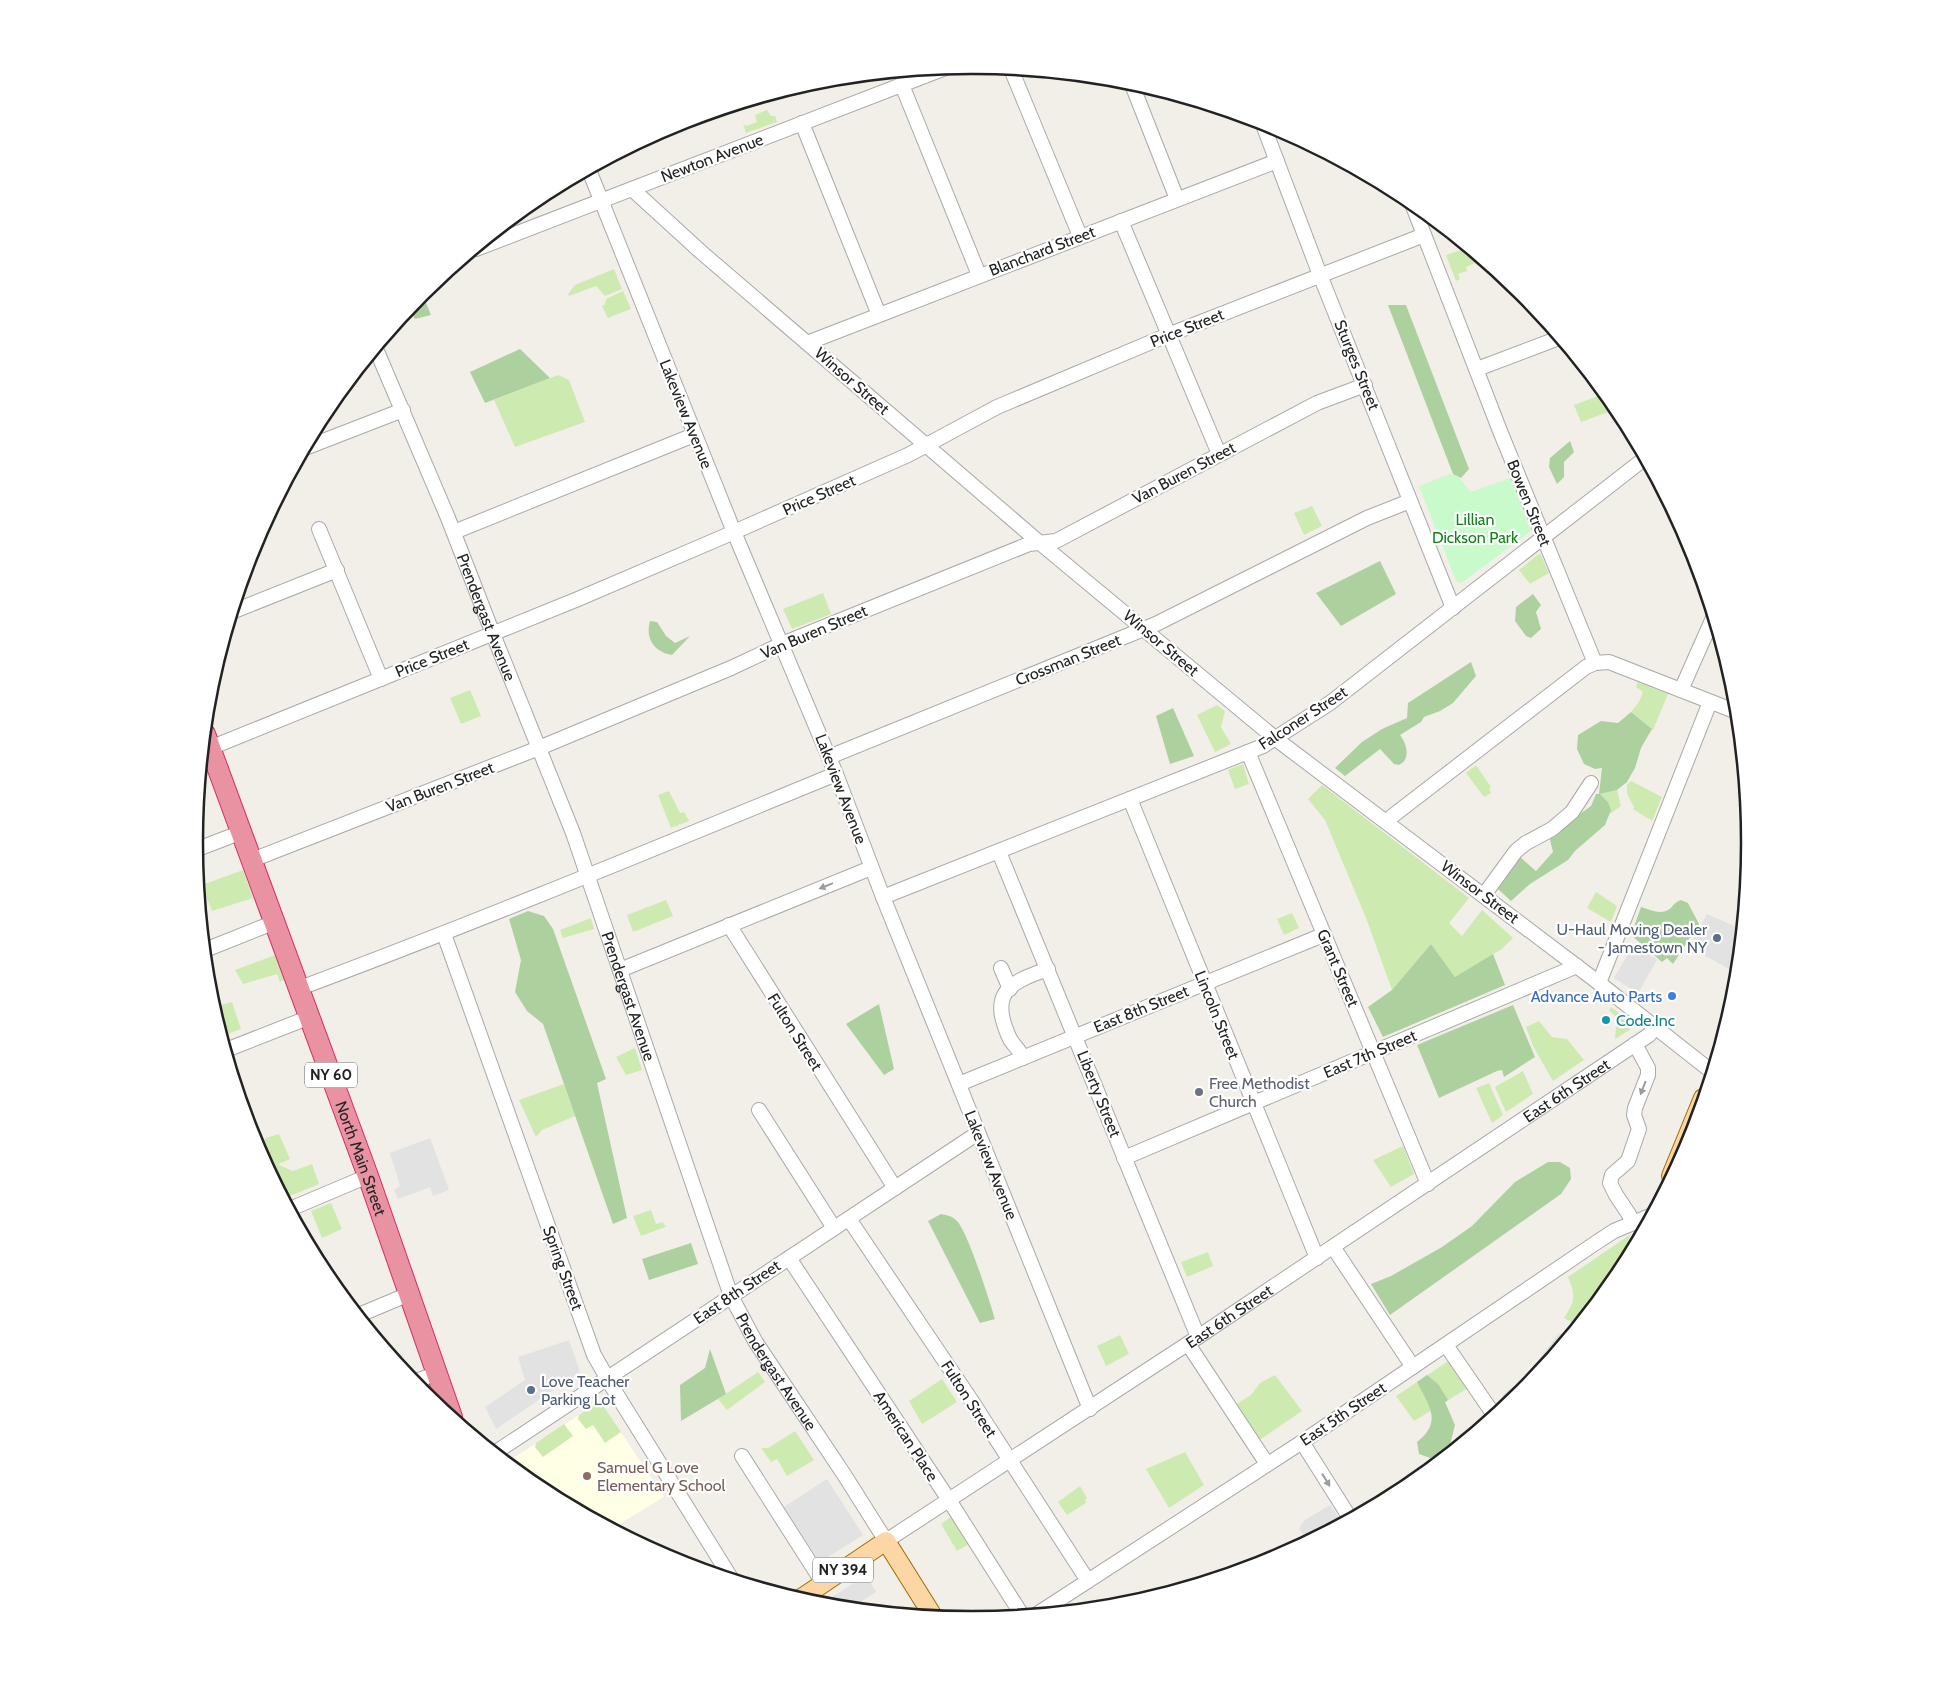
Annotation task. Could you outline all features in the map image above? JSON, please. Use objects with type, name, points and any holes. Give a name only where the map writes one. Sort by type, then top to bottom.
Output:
[{"type":"highway","name":"North Main Street","points":[[210,745],[300,988],[302,1020],[368,1176],[448,1404]]},
{"type":"main road","name":"East 6th Street","points":[[809,1593],[886,1541]]},
{"type":"main road","name":"Prendergast Avenue","points":[[886,1541],[929,1610]]},
{"type":"street","name":"Newton Avenue","points":[[492,243],[928,75]]},
{"type":"street","points":[[1013,75],[1080,236]]},
{"type":"street","points":[[902,85],[979,275]]},
{"type":"street","points":[[1135,92],[1178,199]]},
{"type":"street","points":[[802,123],[879,315]]},
{"type":"street","name":"Sturges Street","points":[[1266,132],[1320,275],[1453,608]]},
{"type":"street","name":"Blanchard Street","points":[[808,343],[979,275],[1277,161]]},
{"type":"street","name":"Lakeview Avenue","points":[[590,176],[596,203],[836,774],[871,868],[1090,1409]]},
{"type":"street","name":"Winsor Street","points":[[632,189],[1040,543],[1276,739],[1578,966],[1707,1068]]},
{"type":"street","name":"Bowen Street","points":[[1416,215],[1595,663]]},
{"type":"street","points":[[1121,221],[1218,454]]},
{"type":"street","name":"Price Street","points":[[211,737],[381,679],[615,584],[908,455],[997,407],[1168,335],[1424,235]]},
{"type":"street","points":[[1476,369],[1553,340]]},
{"type":"street","name":"Prendergast Avenue","points":[[379,355],[454,532],[573,833],[588,876],[626,968],[731,1296],[755,1341],[846,1476],[886,1541]]},
{"type":"street","name":"Van Buren Street","points":[[252,860],[539,748],[731,668],[782,644],[1029,544],[1056,541],[1317,402],[1365,385]]},
{"type":"street","points":[[315,444],[403,410]]},
{"type":"street","points":[[454,532],[694,435]]},
{"type":"street","name":"Falconer Street","points":[[883,898],[1248,752],[1276,739],[1330,703],[1640,462]]},
{"type":"street","name":"Crossman Street","points":[[829,757],[1144,629],[1367,518],[1410,500]]},
{"type":"street","points":[[319,529],[381,679]]},
{"type":"street","points":[[240,609],[337,570]]},
{"type":"street","points":[[1681,690],[1709,625]]},
{"type":"street","points":[[1386,821],[1595,663],[1609,662],[1729,709]]},
{"type":"street","points":[[1600,983],[1710,702]]},
{"type":"street","name":"Grant Street","points":[[1248,752],[1428,1184]]},
{"type":"street","points":[[300,988],[444,934],[836,774]]},
{"type":"street","points":[[1484,895],[1516,851],[1526,843],[1552,829],[1572,812],[1592,783]]},
{"type":"street","name":"Lincoln Street","points":[[1130,799],[1317,1258]]},
{"type":"street","points":[[203,847],[242,832]]},
{"type":"street","name":"Liberty Street","points":[[999,852],[1075,1036],[1130,1156],[1193,1345],[1267,1464]]},
{"type":"street","points":[[626,968],[871,868]]},
{"type":"street","points":[[211,948],[275,922]]},
{"type":"street","name":"Fulton Street","points":[[729,925],[895,1188]]},
{"type":"street","name":"Spring Street","points":[[444,934],[594,1355],[606,1378],[727,1571]]},
{"type":"street","name":"East 8th Street","points":[[959,1084],[1323,935]]},
{"type":"street","name":"East 7th Street","points":[[1130,1156],[1578,966]]},
{"type":"street","points":[[1001,968],[1010,988]]},
{"type":"street","points":[[1023,1058],[1020,1050],[1010,1040],[1000,1012],[1000,1002],[1010,988],[1027,977],[1048,969]]},
{"type":"street","points":[[231,1048],[302,1020]]},
{"type":"street","name":"East 6th Street","points":[[886,1541],[1193,1345],[1333,1247],[1635,1044],[1656,1027]]},
{"type":"street","points":[[1633,1222],[1610,1183],[1612,1175],[1628,1161],[1639,1129],[1634,1115],[1648,1071],[1648,1065],[1635,1044]]},
{"type":"street","points":[[759,1110],[834,1228]]},
{"type":"street","name":"East 8th Street","points":[[500,1449],[978,1133]]},
{"type":"street","points":[[295,1207],[368,1176]]},
{"type":"street","name":"Fulton Street","points":[[849,1218],[1088,1581]]},
{"type":"street","name":"East 5th Street","points":[[1047,1607],[1302,1442],[1597,1242],[1642,1219]]},
{"type":"street","points":[[1333,1247],[1413,1367]]},
{"type":"street","name":"American Place","points":[[788,1258],[949,1500],[1019,1610]]},
{"type":"street","points":[[364,1313],[409,1294]]},
{"type":"street","points":[[1446,1345],[1490,1410]]},
{"type":"street","points":[[421,1379],[437,1372]]},
{"type":"street","points":[[1302,1442],[1347,1513]]},
{"type":"street","points":[[742,1456],[823,1583]]},
{"type":"shaded area","name":"U-Haul Moving Dealer - Jamestown NY","points":[[1707,914],[1736,927],[1730,969],[1690,947]]},
{"type":"shaded area","points":[[1634,944],[1657,960],[1638,993],[1614,978]]},
{"type":"shaded area","points":[[430,1138],[449,1190],[433,1196],[430,1187],[398,1199],[394,1190],[400,1186],[390,1153]]},
{"type":"shaded area","points":[[1559,1333],[1562,1334],[1532,1369]]},
{"type":"shaded area","name":"Love Teacher Parking Lot","points":[[569,1340],[580,1372],[496,1429],[485,1407],[525,1380],[518,1357]]},
{"type":"shaded area","points":[[1519,1382],[1504,1397],[1502,1395]]},
{"type":"shaded area","name":"Samuel G Love Elementary School","points":[[600,1401],[664,1497],[619,1525],[545,1482],[513,1459]]},
{"type":"shaded area","points":[[827,1479],[863,1535],[820,1562],[784,1507]]},
{"type":"shaded area","points":[[1330,1505],[1339,1517],[1304,1536],[1299,1528],[1305,1520]]},
{"type":"shaded area","points":[[866,1575],[876,1592],[859,1603],[831,1598]]},
{"type":"green space","points":[[767,110],[771,116],[775,116],[777,122],[746,133],[743,124],[746,126],[757,122],[755,115]]},
{"type":"green space","points":[[1461,250],[1476,263],[1466,267],[1467,271],[1458,274],[1460,279],[1456,281],[1446,255]]},
{"type":"green space","points":[[614,269],[622,289],[605,296],[596,286],[569,296],[568,294],[575,285]]},
{"type":"green space","points":[[623,291],[631,309],[608,318],[602,306],[605,304],[606,299]]},
{"type":"green space","points":[[426,302],[431,315],[415,319],[413,315]]},
{"type":"green space","points":[[1388,305],[1406,305],[1469,469],[1461,478],[1453,474]]},
{"type":"green space","points":[[520,349],[550,378],[485,403],[470,372]]},
{"type":"green space","points":[[558,375],[569,380],[585,422],[515,447],[494,400]]},
{"type":"green space","points":[[1597,396],[1609,412],[1581,422],[1574,405]]},
{"type":"green space","points":[[1570,441],[1574,452],[1564,462],[1564,477],[1557,484],[1549,467],[1550,458]]},
{"type":"green space","name":"Lillian Dickson Park","points":[[1450,474],[1460,478],[1471,492],[1510,478],[1531,531],[1461,583],[1456,581],[1419,486]]},
{"type":"green space","points":[[1312,506],[1322,526],[1304,535],[1294,513]]},
{"type":"green space","points":[[1540,553],[1549,573],[1530,584],[1519,570]]},
{"type":"green space","points":[[1380,561],[1396,594],[1341,626],[1316,593]]},
{"type":"green space","points":[[823,593],[831,614],[792,629],[783,609]]},
{"type":"green space","points":[[1533,594],[1541,605],[1536,612],[1541,629],[1531,638],[1526,636],[1515,621],[1516,607]]},
{"type":"green space","points":[[650,621],[657,622],[666,636],[675,643],[690,636],[672,655],[660,651],[650,638]]},
{"type":"green space","points":[[1471,662],[1476,676],[1453,703],[1440,711],[1424,717],[1421,722],[1400,735],[1407,751],[1403,762],[1399,765],[1394,764],[1380,749],[1345,776],[1335,768],[1362,742],[1382,729],[1407,718],[1408,703]]},
{"type":"green space","points":[[1638,682],[1668,694],[1653,730],[1631,712],[1639,702],[1643,692],[1636,687]]},
{"type":"green space","points":[[470,690],[481,716],[461,724],[450,698]]},
{"type":"green space","points":[[1217,705],[1225,711],[1221,727],[1231,744],[1215,752],[1197,715]]},
{"type":"green space","points":[[1173,708],[1194,756],[1170,764],[1156,716]]},
{"type":"green space","points":[[1631,712],[1652,729],[1641,748],[1635,768],[1627,782],[1617,790],[1600,794],[1608,802],[1611,810],[1605,825],[1575,851],[1568,860],[1530,884],[1511,901],[1498,889],[1520,857],[1536,871],[1553,852],[1549,836],[1591,806],[1596,794],[1599,794],[1602,768],[1595,769],[1584,764],[1577,749],[1578,735],[1601,721],[1618,723]]},
{"type":"green space","points":[[1243,764],[1249,784],[1235,789],[1228,770]]},
{"type":"green space","points":[[1476,765],[1491,787],[1489,789],[1491,793],[1484,797],[1466,773]]},
{"type":"green space","points":[[1631,781],[1662,797],[1652,821],[1633,809],[1634,807],[1627,794],[1627,785]]},
{"type":"green space","points":[[1322,785],[1469,898],[1449,923],[1462,936],[1482,910],[1513,938],[1502,949],[1455,977],[1431,944],[1392,990],[1366,918],[1325,820],[1308,799]]},
{"type":"green space","points":[[1617,790],[1621,806],[1610,814],[1608,802],[1600,794]]},
{"type":"green space","points":[[669,791],[680,813],[684,812],[689,821],[671,828],[658,795]]},
{"type":"green space","points":[[243,870],[253,898],[212,911],[205,893],[205,884]]},
{"type":"green space","points":[[1596,892],[1617,906],[1611,922],[1587,908]]},
{"type":"green space","points":[[666,900],[673,916],[633,932],[627,915]]},
{"type":"green space","points":[[1681,900],[1688,903],[1699,924],[1673,964],[1667,958],[1662,962],[1631,935],[1641,907],[1656,912],[1664,912]]},
{"type":"green space","points":[[528,911],[544,916],[553,929],[606,1079],[597,1083],[627,1218],[613,1224],[543,1024],[527,1011],[515,992],[521,960],[509,919]]},
{"type":"green space","points":[[1292,913],[1299,928],[1284,935],[1277,919]]},
{"type":"green space","points":[[591,918],[594,929],[563,938],[560,930]]},
{"type":"green space","points":[[1431,944],[1455,977],[1493,954],[1505,985],[1383,1037],[1368,1007],[1392,990]]},
{"type":"green space","points":[[275,955],[284,980],[280,982],[277,974],[243,984],[235,970]]},
{"type":"green space","points":[[232,1002],[241,1029],[227,1034],[221,1005]]},
{"type":"green space","points":[[879,1004],[894,1069],[884,1075],[846,1024]]},
{"type":"green space","points":[[1513,1005],[1535,1057],[1504,1077],[1502,1070],[1497,1071],[1439,1098],[1417,1045]]},
{"type":"green space","points":[[1611,1007],[1636,1026],[1615,1039],[1616,1027],[1621,1022],[1609,1010]]},
{"type":"green space","points":[[1539,1021],[1552,1037],[1567,1039],[1584,1060],[1553,1081],[1533,1046],[1526,1027]]},
{"type":"green space","points":[[635,1048],[642,1070],[626,1075],[616,1057]]},
{"type":"green space","points":[[1523,1071],[1533,1094],[1506,1112],[1495,1087]]},
{"type":"green space","points":[[1489,1083],[1503,1115],[1492,1123],[1476,1088]]},
{"type":"green space","points":[[564,1084],[575,1116],[542,1130],[536,1137],[519,1100]]},
{"type":"green space","points":[[279,1134],[290,1159],[279,1165],[293,1171],[312,1164],[319,1184],[290,1196],[264,1141],[266,1138]]},
{"type":"green space","points":[[1403,1146],[1414,1174],[1391,1187],[1373,1160]]},
{"type":"green space","points":[[1548,1162],[1560,1162],[1570,1168],[1571,1179],[1561,1194],[1390,1315],[1371,1284],[1391,1276],[1442,1247],[1472,1226],[1515,1182]]},
{"type":"green space","points":[[331,1203],[342,1229],[322,1238],[311,1211]]},
{"type":"green space","points":[[651,1210],[656,1224],[663,1222],[665,1226],[668,1226],[641,1236],[633,1216]]},
{"type":"green space","points":[[941,1214],[953,1218],[961,1227],[978,1266],[995,1319],[980,1323],[928,1221]]},
{"type":"green space","points":[[1631,1234],[1611,1270],[1572,1322],[1564,1318],[1573,1298],[1568,1277]]},
{"type":"green space","points":[[691,1243],[698,1264],[649,1280],[642,1259]]},
{"type":"green space","points":[[1208,1252],[1213,1266],[1187,1277],[1181,1262]]},
{"type":"green space","points":[[1120,1335],[1129,1354],[1106,1366],[1097,1346]]},
{"type":"green space","points":[[710,1349],[726,1394],[681,1421],[680,1385],[705,1368]]},
{"type":"green space","points":[[1450,1360],[1468,1388],[1414,1421],[1396,1396]]},
{"type":"green space","points":[[758,1372],[765,1382],[727,1410],[718,1399]]},
{"type":"green space","points":[[1275,1375],[1302,1411],[1258,1441],[1235,1405],[1251,1395],[1260,1383]]},
{"type":"green space","points":[[1427,1375],[1438,1384],[1448,1400],[1445,1402],[1455,1425],[1450,1443],[1430,1458],[1419,1454],[1417,1442],[1430,1428],[1432,1421],[1429,1406],[1417,1382]]},
{"type":"green space","points":[[942,1379],[957,1402],[922,1424],[909,1401]]},
{"type":"green space","points":[[600,1401],[621,1432],[605,1443],[593,1425],[586,1429],[578,1419],[579,1415]]},
{"type":"green space","points":[[564,1424],[573,1436],[543,1457],[535,1447],[536,1443]]},
{"type":"green space","points":[[795,1431],[814,1460],[787,1476],[777,1459],[771,1462],[761,1448],[768,1448]]},
{"type":"green space","points":[[1185,1452],[1204,1485],[1169,1508],[1146,1469]]},
{"type":"green space","points":[[1080,1486],[1087,1498],[1085,1500],[1086,1503],[1067,1515],[1058,1502]]},
{"type":"green space","points":[[954,1515],[972,1542],[957,1551],[941,1524]]},
{"type":"place","name":"U-Haul Moving Dealer - Jamestown NY","points":[[1717,938]]},
{"type":"place","name":"Advance Auto Parts","points":[[1672,996]]},
{"type":"place","name":"Code.Inc","points":[[1606,1020]]},
{"type":"place","name":"Free Methodist Church","points":[[1199,1092]]},
{"type":"place","name":"Love Teacher Parking Lot","points":[[531,1390]]},
{"type":"place","name":"Samuel G Love Elementary School","points":[[587,1476]]}]
